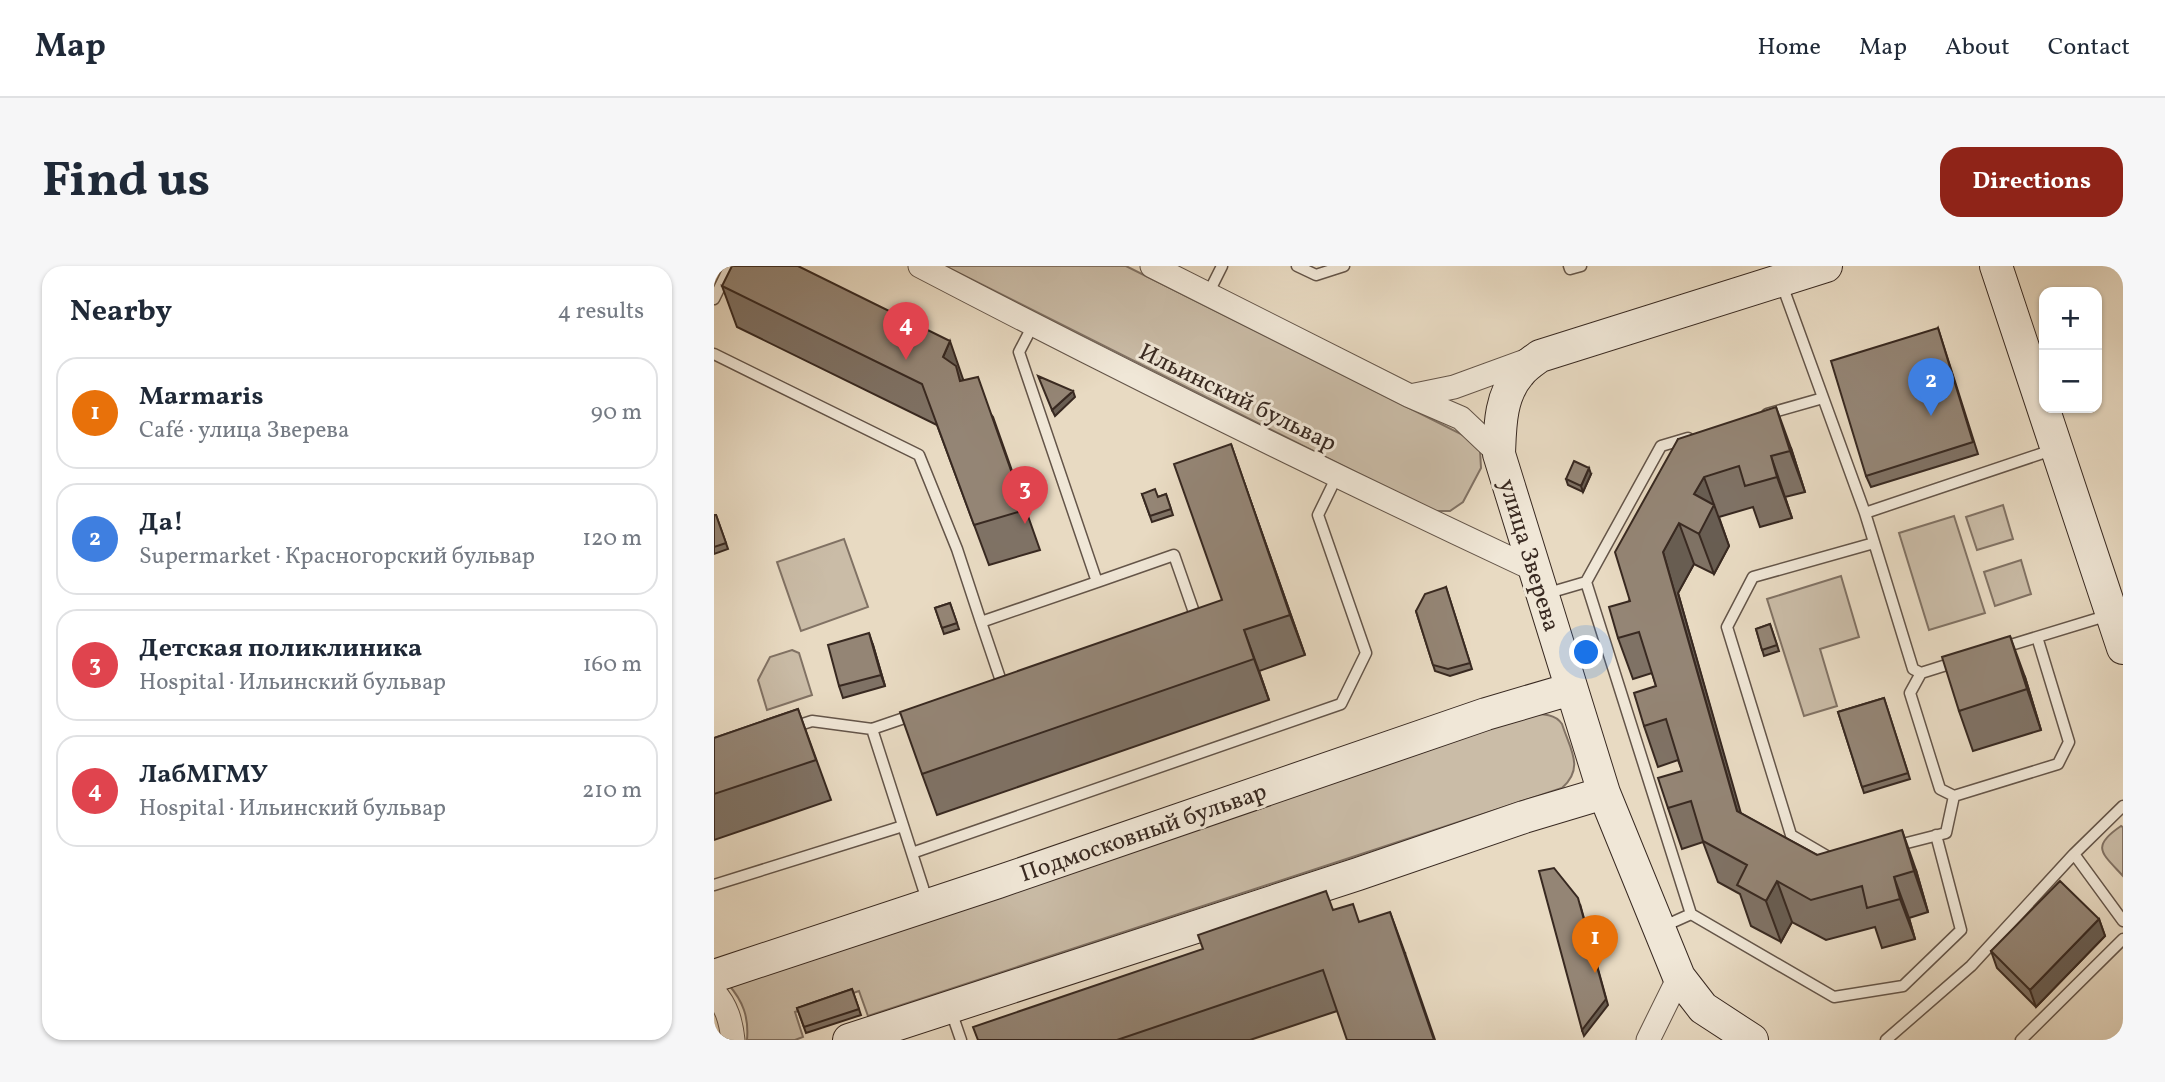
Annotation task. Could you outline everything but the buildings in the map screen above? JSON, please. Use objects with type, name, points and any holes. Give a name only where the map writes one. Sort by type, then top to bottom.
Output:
[{"type":"street","name":"Ильинский бульвар","points":[[920,266],[1337,476],[1539,583]]},
{"type":"street","points":[[1152,266],[1410,396],[1461,418],[1499,454]]},
{"type":"street","name":"улица Зверева","points":[[1752,1040],[1703,1008],[1679,977],[1658,929],[1604,793],[1571,689],[1499,454],[1500,419],[1507,395],[1518,374],[1540,356],[1826,266]]},
{"type":"street","points":[[1996,266],[2123,648]]},
{"type":"street","points":[[1410,396],[1454,387],[1540,356]]},
{"type":"street","name":"Подмосковный бульвар","points":[[714,976],[1486,714],[1571,689]]},
{"type":"street","points":[[849,1040],[1604,793]]},
{"type":"street","points":[[1647,1040],[1679,977]]},
{"type":"street","points":[[714,992],[722,1000],[729,1017],[733,1040]]},
{"type":"lane","points":[[714,299],[730,266]]},
{"type":"lane","points":[[1208,294],[1222,266]]},
{"type":"lane","points":[[1297,266],[1316,275],[1344,266]]},
{"type":"lane","points":[[1569,266],[1570,269],[1581,266]]},
{"type":"lane","points":[[1780,281],[1865,513],[1913,669],[1921,673]]},
{"type":"lane","points":[[1033,325],[1019,352],[1097,582]]},
{"type":"lane","points":[[714,354],[919,455],[957,549],[1002,684]]},
{"type":"lane","points":[[1761,416],[1823,398]]},
{"type":"lane","points":[[1698,435],[1661,446],[1586,582],[1691,914],[1834,996],[1903,986],[1961,930],[1936,835]]},
{"type":"lane","points":[[1865,513],[2057,448]]},
{"type":"lane","points":[[912,853],[1341,704],[1366,653],[1318,515],[1337,476]]},
{"type":"lane","points":[[1848,858],[1835,861],[1791,835],[1727,627],[1753,578],[1874,543]]},
{"type":"lane","points":[[981,622],[1174,555],[1196,618],[1183,623]]},
{"type":"lane","points":[[1539,583],[1586,582]]},
{"type":"lane","points":[[1987,652],[2112,614]]},
{"type":"lane","points":[[1974,656],[1921,673],[1910,693],[1940,789],[1954,796],[2058,764],[2070,743],[2037,637]]},
{"type":"lane","points":[[989,688],[1015,679]]},
{"type":"lane","points":[[776,733],[813,721],[873,729],[924,711]]},
{"type":"lane","points":[[873,729],[929,905]]},
{"type":"lane","points":[[1886,848],[1946,833],[1954,796]]},
{"type":"lane","points":[[1886,1040],[1971,966],[2074,854],[2123,806]]},
{"type":"lane","points":[[714,886],[903,826]]},
{"type":"lane","points":[[2074,854],[2123,921]]},
{"type":"lane","points":[[1658,929],[1691,914]]},
{"type":"lane","points":[[2021,1040],[2123,939]]},
{"type":"lane","points":[[950,1008],[961,1040]]},
{"type":"lane","points":[[1899,1031],[1908,1040]]},
{"type":"shaded area","points":[[945,266],[1126,266],[1465,436],[1480,450],[1481,468],[1463,502],[1450,511],[1433,511]]},
{"type":"shaded area","points":[[2003,505],[2013,539],[1977,550],[1966,517]]},
{"type":"shaded area","points":[[1954,516],[1985,613],[1929,630],[1899,533]]},
{"type":"shaded area","points":[[844,539],[868,607],[801,631],[777,562]]},
{"type":"shaded area","points":[[2021,560],[2031,594],[1995,606],[1984,572]]},
{"type":"shaded area","points":[[1841,576],[1859,637],[1820,649],[1837,706],[1804,716],[1767,599]]},
{"type":"shaded area","points":[[792,650],[799,653],[812,695],[767,710],[758,680],[770,657]]},
{"type":"shaded area","points":[[1528,714],[1552,716],[1562,724],[1572,750],[1574,766],[1569,781],[1562,788],[868,1016],[859,991],[795,1012],[803,1037],[795,1040],[747,1040],[744,1010],[728,984]]},
{"type":"shaded area","points":[[2121,826],[2123,876],[2102,850],[2105,839]]},
{"type":"place","name":"ЛабМГМУ","points":[[906,360]]},
{"type":"place","name":"Да!","points":[[1931,416]]},
{"type":"place","name":"Детская поликлиника","points":[[1025,524]]},
{"type":"place","name":"Marmaris","points":[[1595,973]]}]
